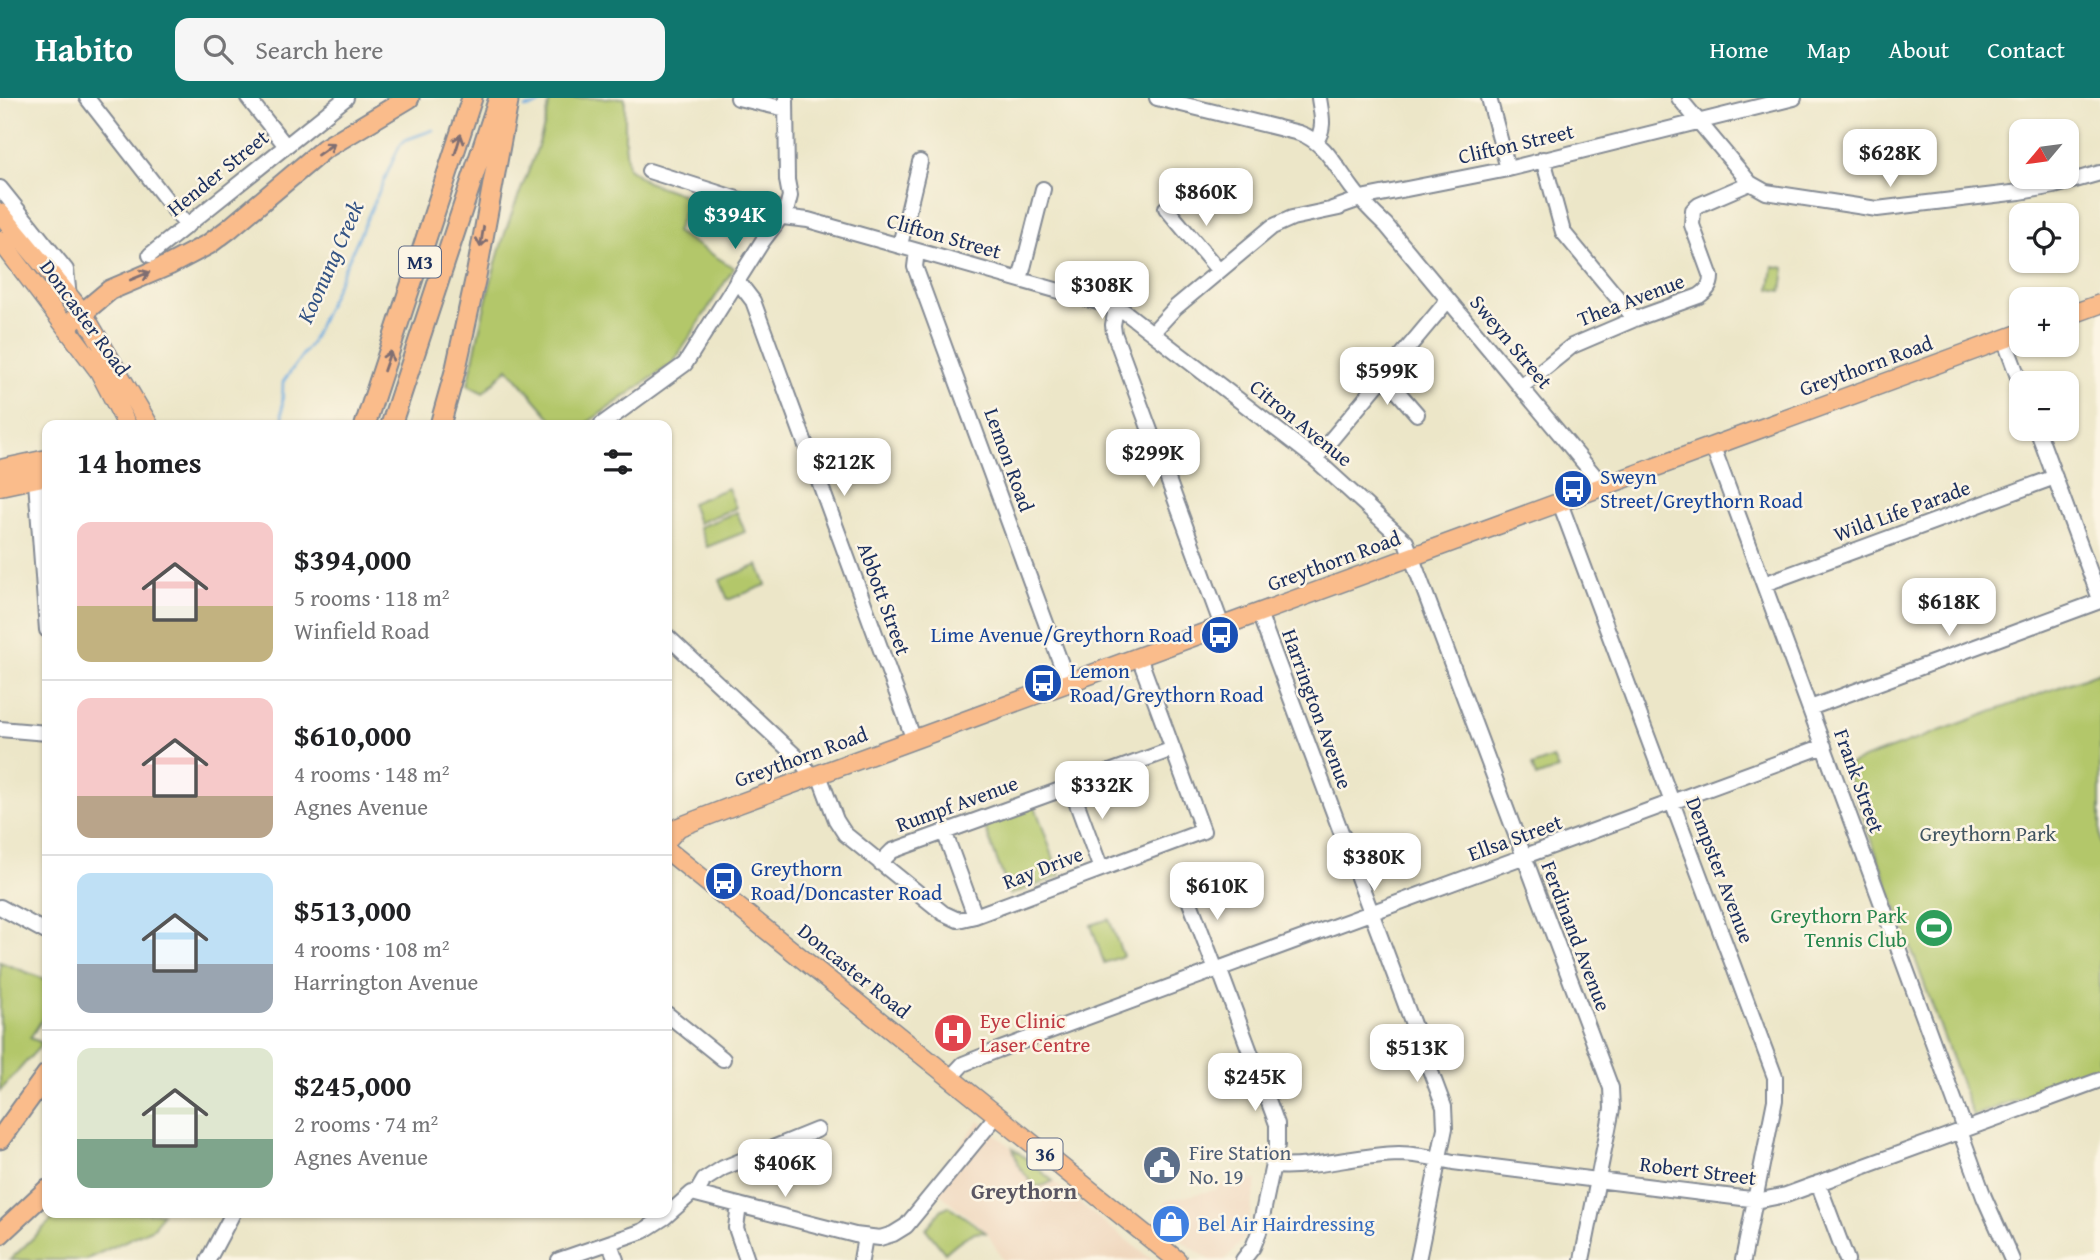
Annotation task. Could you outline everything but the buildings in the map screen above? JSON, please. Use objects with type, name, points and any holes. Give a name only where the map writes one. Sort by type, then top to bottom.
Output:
[{"type":"highway","points":[[67,326],[120,284],[169,265],[209,244],[324,149],[409,98]]},
{"type":"highway","name":"M3","points":[[367,420],[472,98]]},
{"type":"highway","name":"M3","points":[[393,420],[499,98]]},
{"type":"highway","points":[[441,420],[476,276],[509,98]]},
{"type":"highway","points":[[0,1141],[42,1081]]},
{"type":"highway","points":[[0,1141],[42,1096]]},
{"type":"highway","points":[[0,1234],[42,1195]]},
{"type":"main road","name":"Doncaster Road","points":[[0,213],[83,313],[144,420]]},
{"type":"main road","points":[[18,235],[25,259],[48,287],[42,295]]},
{"type":"main road","name":"Doncaster Road","points":[[0,240],[99,371],[124,420]]},
{"type":"main road","points":[[2079,312],[2100,304]]},
{"type":"main road","name":"Greythorn Road","points":[[672,835],[679,827],[816,776],[2009,337]]},
{"type":"main road","points":[[111,420],[117,405]]},
{"type":"main road","points":[[0,469],[41,469]]},
{"type":"main road","points":[[0,486],[41,469]]},
{"type":"main road","name":"Doncaster Road","points":[[672,854],[1171,1258]]},
{"type":"street","points":[[86,98],[187,226]]},
{"type":"street","points":[[248,98],[286,146]]},
{"type":"street","name":"Hender Street","points":[[150,256],[346,98]]},
{"type":"street","points":[[608,420],[682,367],[780,212],[787,180],[786,104],[738,98]]},
{"type":"street","name":"Sweyn Street","points":[[1157,98],[1299,132],[1316,141],[1604,487]]},
{"type":"street","points":[[1316,141],[1323,126],[1319,98]]},
{"type":"street","points":[[1489,98],[1508,169]]},
{"type":"street","points":[[1679,98],[1750,183],[1766,192],[1877,209],[2020,192],[2100,173]]},
{"type":"street","name":"Clifton Street","points":[[649,171],[780,212],[1121,310],[1149,329],[1276,224],[1794,98]]},
{"type":"street","points":[[1543,159],[1563,232],[1635,319]]},
{"type":"street","points":[[900,245],[920,162]]},
{"type":"street","name":"Thea Avenue","points":[[1521,387],[1572,346],[1706,291],[1711,277],[1692,225],[1693,210],[1750,183]]},
{"type":"street","name":"Doncaster Road","points":[[0,188],[66,270],[69,297]]},
{"type":"street","points":[[1020,280],[1043,189]]},
{"type":"street","points":[[1166,208],[1219,271]]},
{"type":"street","name":"Lemon Road","points":[[917,250],[915,267],[1068,683]]},
{"type":"street","name":"Abbott Street","points":[[737,280],[753,301],[914,740]]},
{"type":"street","points":[[1315,458],[1448,300]]},
{"type":"street","points":[[1121,310],[1117,341],[1222,626]]},
{"type":"street","name":"Citron Avenue","points":[[1149,329],[1315,458],[1403,538],[1412,557]]},
{"type":"street","points":[[1384,376],[1417,414]]},
{"type":"street","points":[[1810,708],[2100,600],[2042,441]]},
{"type":"street","name":"Frank Street","points":[[1713,447],[1824,746],[1984,1197],[2012,1260]]},
{"type":"street","points":[[41,469],[42,496]]},
{"type":"street","name":"Wild Life Parade","points":[[1764,584],[2055,477]]},
{"type":"street","name":"Dempster Avenue","points":[[1560,503],[1775,1077],[1776,1094],[1743,1260]]},
{"type":"street","name":"Ferdinand Avenue","points":[[1412,557],[1611,1088],[1612,1110],[1583,1260]]},
{"type":"street","name":"Harrington Avenue","points":[[1259,613],[1444,1107],[1445,1120],[1418,1260]]},
{"type":"street","name":"Ray Drive","points":[[672,641],[816,776],[841,830],[949,917],[963,920],[1203,831],[1139,657]]},
{"type":"street","points":[[0,729],[42,733]]},
{"type":"street","name":"Ellsa Street","points":[[950,1078],[968,1062],[1824,746]]},
{"type":"street","name":"Rumpf Avenue","points":[[880,863],[892,851],[1173,748]]},
{"type":"street","points":[[1070,785],[1101,869]]},
{"type":"street","points":[[944,831],[975,916]]},
{"type":"street","points":[[1186,891],[1274,1113],[1278,1132],[1259,1232],[1253,1247],[1243,1260]]},
{"type":"street","points":[[0,907],[42,930]]},
{"type":"street","points":[[672,1018],[723,1059]]},
{"type":"street","name":"Robert Street","points":[[1273,1166],[1305,1167],[1397,1154],[1755,1200],[1779,1198],[2100,1080]]},
{"type":"street","points":[[672,1211],[689,1195],[702,1195],[866,1237],[889,1236],[912,1221],[997,1115]]},
{"type":"street","points":[[702,1195],[718,1171],[817,1130]]},
{"type":"street","points":[[1818,1183],[1847,1260]]},
{"type":"street","points":[[739,1205],[736,1228],[747,1260]]},
{"type":"street","points":[[208,1260],[230,1218]]},
{"type":"street","points":[[559,1260],[610,1244],[651,1227],[663,1218]]},
{"type":"street","points":[[861,1260],[866,1237]]},
{"type":"street","points":[[610,1244],[616,1260]]},
{"type":"shaded area","points":[[979,1121],[1152,1260],[1003,1260],[986,1231],[929,1185]]},
{"type":"shaded area","points":[[1257,1180],[1245,1237],[1225,1260],[1210,1260],[1158,1225],[1166,1201],[1218,1189],[1218,1185]]},
{"type":"green space","points":[[550,98],[625,98],[628,168],[647,182],[690,197],[676,232],[734,268],[673,363],[591,420],[553,420],[508,368],[483,393],[468,385],[496,264]]},
{"type":"green space","points":[[1773,266],[1785,268],[1782,291],[1770,289]]},
{"type":"green space","points":[[728,488],[736,508],[698,523],[691,503]]},
{"type":"green space","points":[[737,512],[745,532],[707,547],[699,527]]},
{"type":"green space","points":[[758,565],[766,585],[728,600],[720,580]]},
{"type":"green space","name":"Greythorn Park","points":[[2100,672],[2100,1069],[1973,1116],[1844,766]]},
{"type":"green space","points":[[1553,758],[1558,769],[1536,777],[1532,766]]},
{"type":"green space","points":[[1035,806],[1060,876],[1010,895],[984,825]]},
{"type":"green space","points":[[1109,919],[1123,956],[1104,963],[1091,925]]},
{"type":"green space","points":[[0,962],[42,978],[42,1020],[30,1038],[42,1044],[0,1091]]},
{"type":"green space","points":[[1013,1148],[1053,1181],[1035,1187],[1018,1165]]},
{"type":"green space","points":[[949,1206],[987,1233],[970,1235],[945,1253],[926,1229],[942,1209]]},
{"type":"green space","points":[[54,1218],[160,1218],[155,1227],[85,1260],[10,1260]]},
{"type":"waterway","name":"Koonung Creek","points":[[525,108],[535,106],[548,98]]},
{"type":"waterway","name":"Koonung Creek","points":[[284,420],[283,382],[311,343],[399,147],[405,140],[433,130]]},
{"type":"place","name":"Sweyn Street/Greythorn Road","points":[[1573,489]]},
{"type":"place","name":"Lime Avenue/Greythorn Road","points":[[1220,635]]},
{"type":"place","name":"Lemon Road/Greythorn Road","points":[[1043,683]]},
{"type":"place","name":"Greythorn Road/Doncaster Road","points":[[724,881]]},
{"type":"place","name":"Greythorn Park Tennis Club","points":[[1934,928]]},
{"type":"place","name":"Eye Clinic Laser Centre","points":[[953,1033]]},
{"type":"place","name":"Fire Station No. 19","points":[[1162,1165]]},
{"type":"place","name":"Bel Air Hairdressing","points":[[1171,1224]]},
{"type":"district","name":"Greythorn","points":[[1024,1191]]}]
